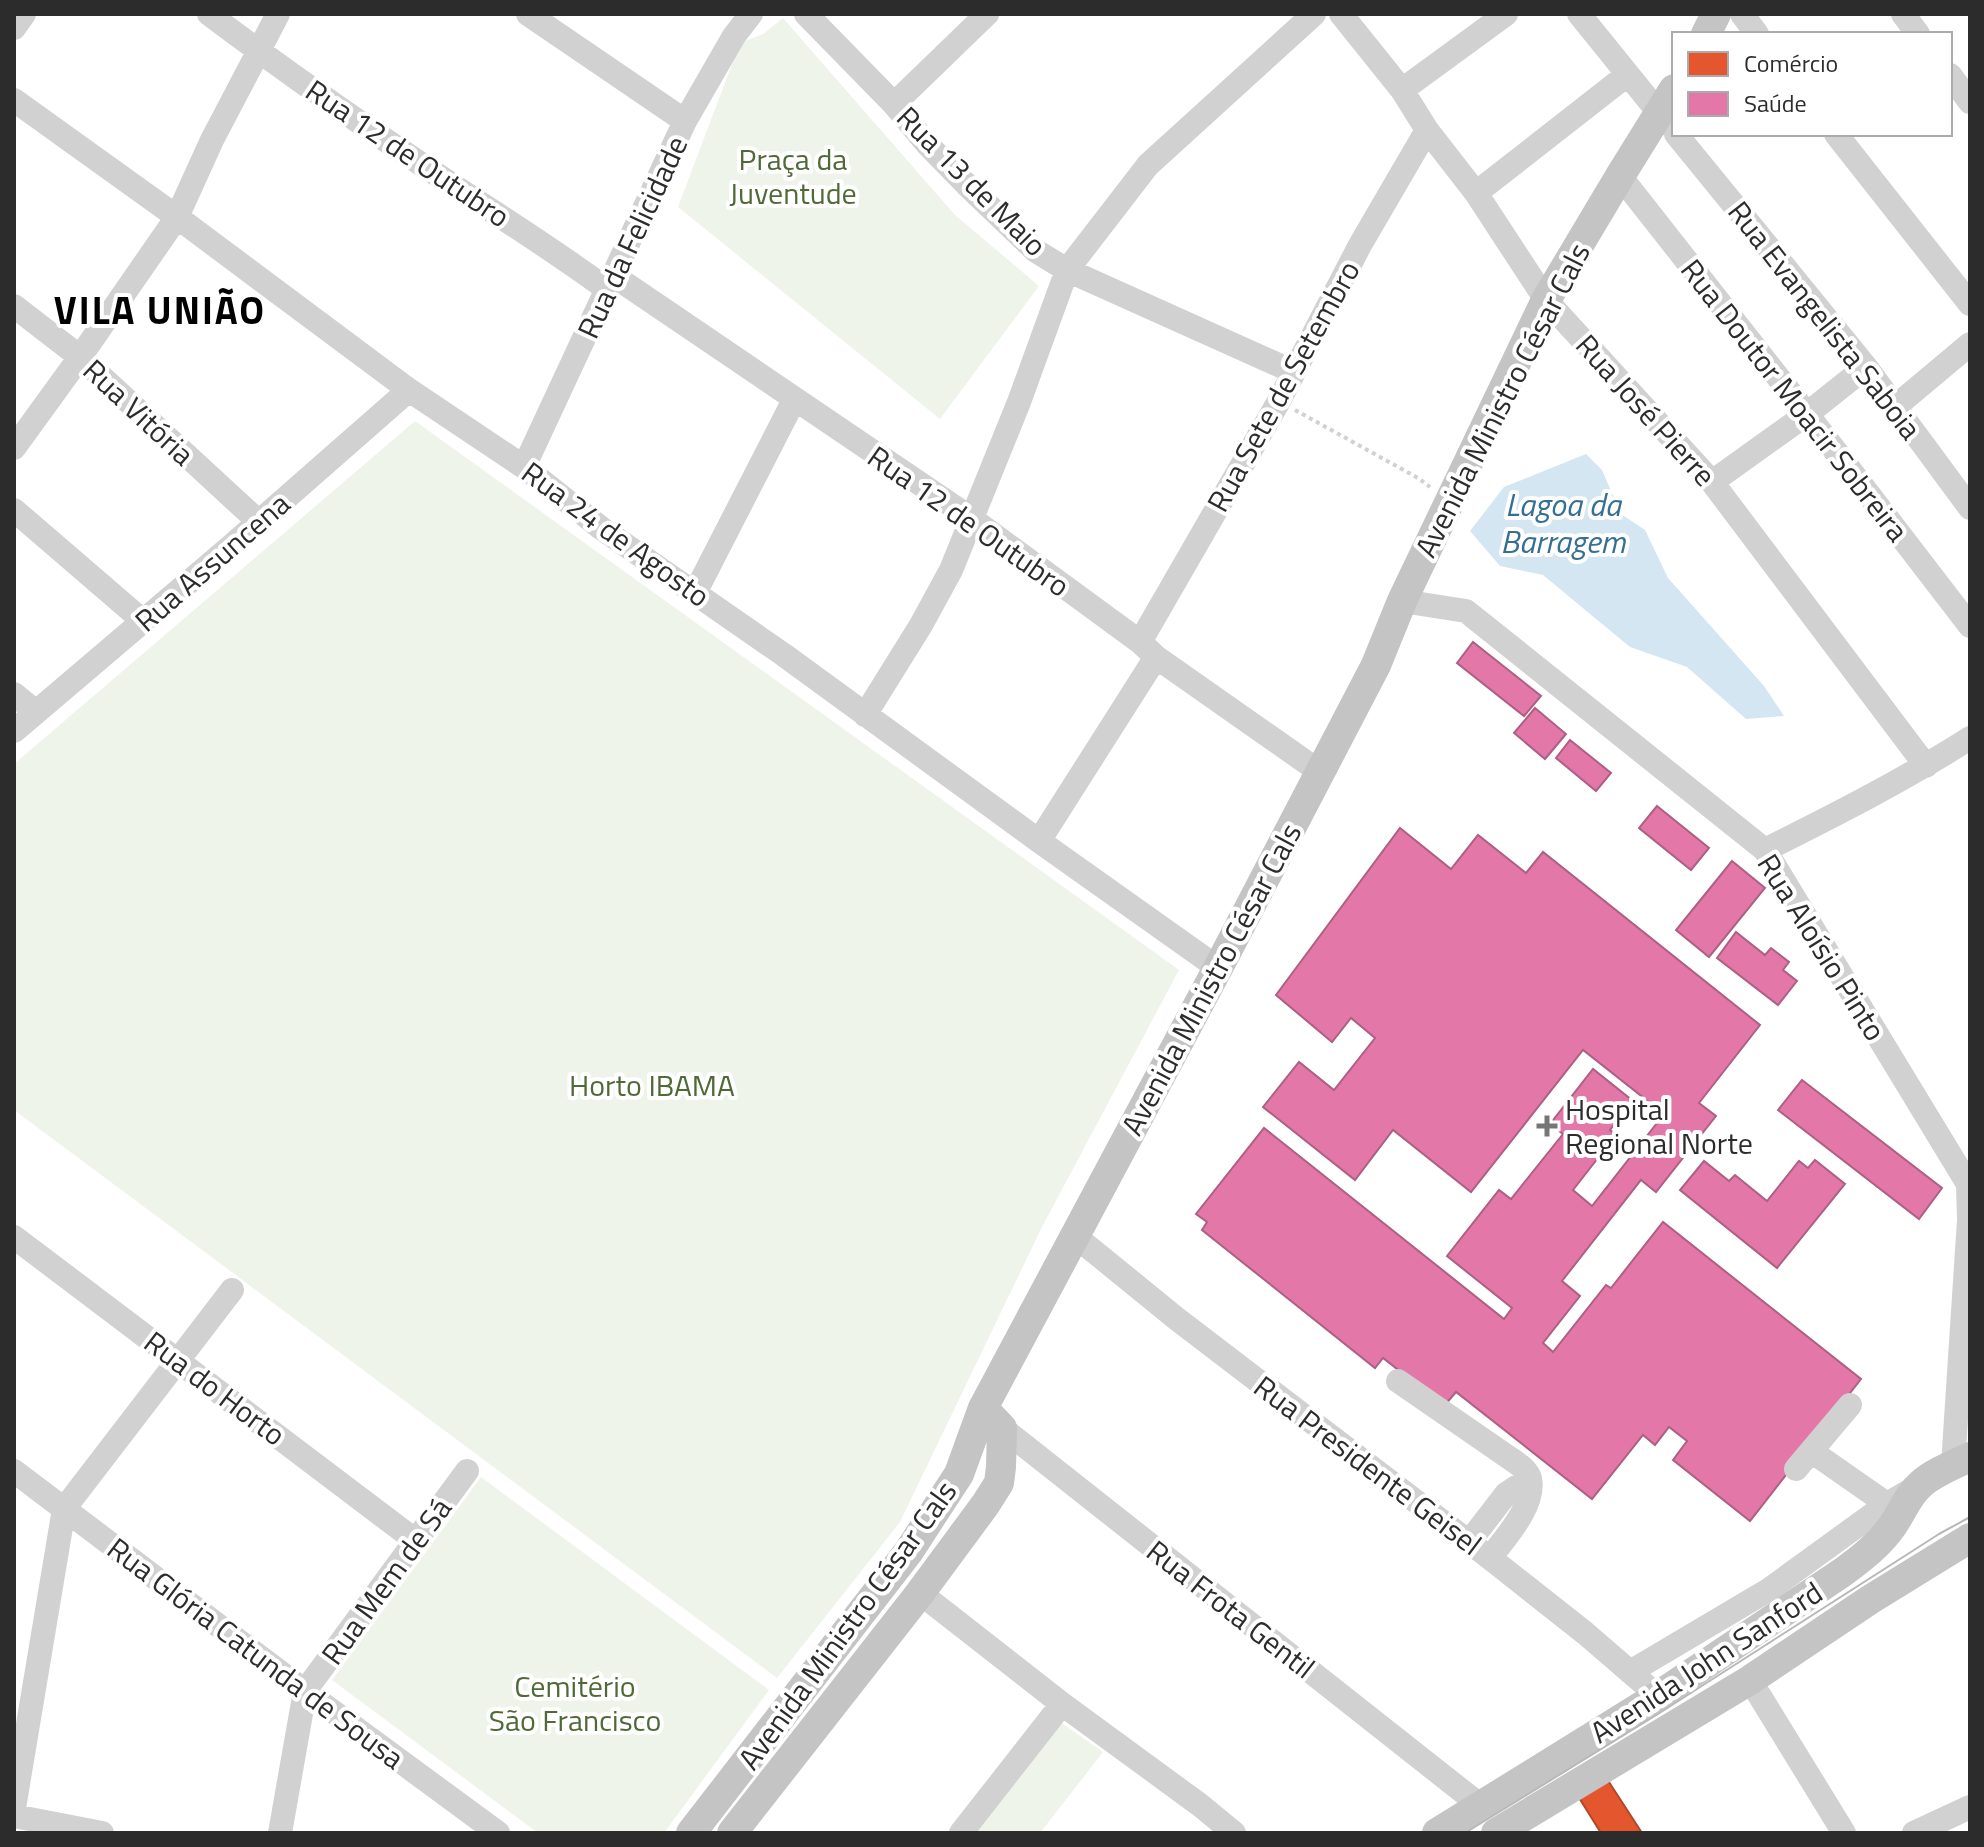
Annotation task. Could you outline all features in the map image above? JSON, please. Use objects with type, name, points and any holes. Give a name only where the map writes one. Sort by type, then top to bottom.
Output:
[{"type":"main road","points":[[1707,32],[1716,14]]},
{"type":"main road","name":"Avenida Ministro César Cals","points":[[691,1833],[909,1551],[992,1418],[1075,1236],[1376,665],[1402,601],[1546,300],[1620,176],[1671,117]]},
{"type":"main road","name":"Avenida Ministro César Cals","points":[[732,1833],[920,1593],[999,1483],[1001,1467],[992,1418]]},
{"type":"main road","name":"Avenida John Sanford","points":[[1437,1833],[1658,1696],[1863,1558],[1893,1525],[1921,1483],[1962,1461]]},
{"type":"main road","name":"Avenida John Sanford","points":[[1505,1831],[1750,1680],[1871,1599],[1970,1538]]},
{"type":"street","points":[[14,28],[24,14]]},
{"type":"street","name":"Rua 12 de Outubro","points":[[209,14],[427,169],[794,400],[972,519],[1148,650],[1320,772]]},
{"type":"street","points":[[14,448],[177,217],[212,140],[278,14]]},
{"type":"street","points":[[528,14],[685,121]]},
{"type":"street","name":"Rua da Felicidade","points":[[524,467],[733,25],[751,14]]},
{"type":"street","name":"Rua 13 de Maio","points":[[806,14],[894,104],[928,145],[1036,251],[1067,270],[1294,372]]},
{"type":"street","points":[[894,104],[987,14]]},
{"type":"street","points":[[865,715],[951,570],[1019,402],[1067,270],[1148,165],[1314,14]]},
{"type":"street","name":"Rua José Pierre","points":[[1341,14],[1402,90],[1427,130],[1476,193],[1546,300],[1712,482],[1926,766]]},
{"type":"street","points":[[1402,90],[1506,14]]},
{"type":"street","name":"Rua Evangelista Saboia","points":[[1579,14],[1627,75],[1671,117]]},
{"type":"street","points":[[1742,14],[1756,32]]},
{"type":"street","points":[[1903,14],[1916,32]]},
{"type":"street","points":[[1476,193],[1627,75]]},
{"type":"street","points":[[1952,78],[1970,102]]},
{"type":"street","name":"Rua 24 de Agosto","points":[[14,100],[409,390],[524,467],[601,528],[1218,968]]},
{"type":"street","name":"Rua Sete de Setembro","points":[[1039,841],[1148,650],[1360,245],[1427,130]]},
{"type":"street","name":"Rua Evangelista Saboia","points":[[1686,136],[1896,406],[1970,508]]},
{"type":"street","points":[[1838,136],[1966,291]]},
{"type":"street","name":"Rua Doutor Moacir Sobreira","points":[[1620,176],[1970,626]]},
{"type":"street","name":"Rua Vitória","points":[[14,306],[80,357],[259,522]]},
{"type":"street","points":[[1896,406],[1970,344]]},
{"type":"street","points":[[1712,482],[1866,367]]},
{"type":"street","name":"Rua Assuncena","points":[[14,731],[409,390]]},
{"type":"street","points":[[695,593],[794,400]]},
{"type":"street","points":[[14,510],[143,621]]},
{"type":"street","name":"Rua Aloísio Pinto","points":[[1402,601],[1466,611],[1765,850],[1968,1184],[1962,1461]]},
{"type":"street","points":[[14,694],[36,712]]},
{"type":"street","points":[[1765,850],[1926,766],[1970,738]]},
{"type":"street","name":"Rua Presidente Geisel","points":[[1075,1236],[1177,1319],[1490,1558],[1658,1696]]},
{"type":"street","name":"Rua do Horto","points":[[14,1237],[416,1541]]},
{"type":"street","points":[[14,1808],[64,1509],[232,1290]]},
{"type":"street","points":[[1398,1381],[1508,1457],[1530,1478],[1530,1493],[1521,1518],[1490,1558]]},
{"type":"street","points":[[1850,1405],[1804,1460],[1887,1504]]},
{"type":"street","name":"Rua Frota Gentil","points":[[992,1418],[1481,1806]]},
{"type":"street","name":"Rua Glória Catunda de Sousa","points":[[14,1471],[498,1833]]},
{"type":"street","name":"Rua Mem de Sá","points":[[280,1833],[305,1691],[467,1471]]},
{"type":"street","points":[[1469,1542],[1506,1494],[1530,1478]]},
{"type":"street","points":[[1630,1672],[1770,1589],[1921,1483]]},
{"type":"street","points":[[920,1593],[1234,1833]]},
{"type":"street","points":[[1750,1680],[1844,1833]]},
{"type":"street","points":[[961,1833],[1062,1704]]},
{"type":"street","points":[[1914,1833],[1970,1807]]},
{"type":"street","points":[[14,1816],[102,1833]]},
{"type":"path","points":[[1279,401],[1418,478]]},
{"type":"green space","name":"Praça da Juventude","points":[[783,18],[955,215],[1039,286],[940,419],[678,207],[740,43],[763,34]]},
{"type":"green space","name":"Horto IBAMA","points":[[415,421],[1179,970],[1042,1227],[900,1522],[777,1678],[14,1110],[14,764]]},
{"type":"green space","name":"Cemitério São Francisco","points":[[481,1477],[769,1690],[664,1833],[538,1833],[332,1680]]},
{"type":"green space","points":[[1059,1721],[1103,1752],[1040,1833],[973,1833]]},
{"type":"water","name":"Lagoa da Barragem","points":[[1586,454],[1602,470],[1621,514],[1645,530],[1668,578],[1764,686],[1784,716],[1746,719],[1687,667],[1630,647],[1543,575],[1500,566],[1470,531],[1504,487]]},
{"type":"building: Comércio","points":[[1607,1779],[1642,1833],[1601,1833],[1578,1796]]},
{"type":"building: Saúde","points":[[1473,642],[1541,696],[1524,716],[1457,663]]},
{"type":"building: Saúde","points":[[1535,708],[1566,734],[1545,759],[1514,733]]},
{"type":"building: Saúde","points":[[1570,740],[1611,773],[1596,791],[1556,758]]},
{"type":"building: Saúde","points":[[1657,806],[1709,848],[1691,870],[1639,828]]},
{"type":"building: Saúde","points":[[1400,828],[1451,869],[1478,835],[1526,873],[1543,852],[1760,1025],[1699,1103],[1716,1116],[1656,1192],[1641,1180],[1562,1281],[1580,1296],[1543,1343],[1553,1352],[1606,1285],[1611,1288],[1663,1222],[1861,1379],[1750,1521],[1673,1460],[1687,1441],[1669,1427],[1655,1445],[1643,1435],[1592,1499],[1456,1392],[1444,1406],[1383,1358],[1375,1368],[1202,1230],[1207,1222],[1196,1214],[1264,1128],[1504,1319],[1512,1308],[1447,1256],[1499,1190],[1511,1199],[1563,1134],[1550,1124],[1593,1069],[1633,1101],[1610,1130],[1616,1135],[1573,1190],[1592,1206],[1664,1114],[1583,1050],[1471,1192],[1393,1130],[1355,1180],[1263,1107],[1299,1062],[1334,1090],[1375,1038],[1351,1018],[1332,1042],[1276,995]]},
{"type":"building: Saúde","points":[[1732,861],[1765,888],[1709,957],[1676,930]]},
{"type":"building: Saúde","points":[[1736,932],[1765,955],[1771,948],[1789,962],[1783,970],[1797,981],[1778,1005],[1717,958]]},
{"type":"building: Saúde","points":[[1802,1080],[1942,1188],[1919,1219],[1778,1110]]},
{"type":"building: Saúde","points":[[1815,1160],[1845,1184],[1777,1268],[1680,1190],[1704,1161],[1729,1181],[1735,1175],[1767,1201],[1799,1161],[1808,1168]]},
{"type":"tram line","points":[[1465,1833],[1970,1517]]},
{"type":"place","name":"Hospital Regional Norte","points":[[1547,1126]]},
{"type":"district","name":"VILA UNIÃO","points":[[160,310]]}]
